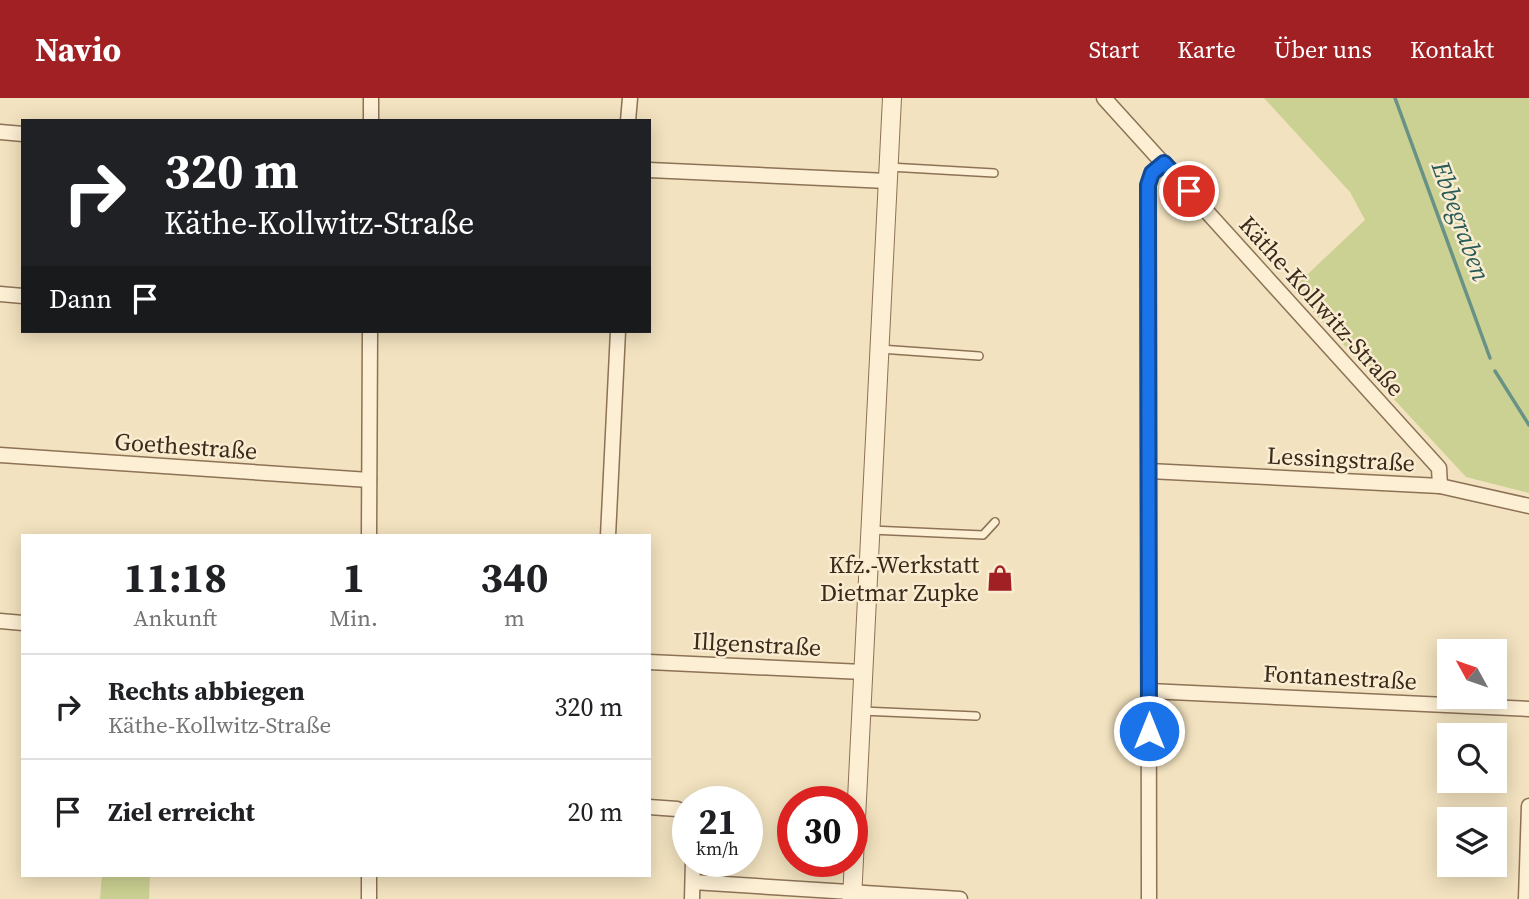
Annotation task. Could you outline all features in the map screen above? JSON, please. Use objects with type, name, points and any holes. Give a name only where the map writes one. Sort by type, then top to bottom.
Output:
[{"type":"street","points":[[371,98],[371,119]]},
{"type":"street","points":[[628,119],[629,98]]},
{"type":"street","points":[[852,896],[892,98]]},
{"type":"street","name":"Käthe-Kollwitz-Straße","points":[[1104,98],[1439,468],[1440,486]]},
{"type":"street","points":[[0,132],[21,134]]},
{"type":"street","points":[[1149,899],[1148,185],[1152,173],[1164,163]]},
{"type":"street","points":[[651,170],[888,174]]},
{"type":"street","points":[[0,294],[21,296]]},
{"type":"street","points":[[369,534],[370,333]]},
{"type":"street","points":[[608,534],[618,333]]},
{"type":"street","name":"Goethestraße","points":[[0,455],[369,480]]},
{"type":"street","name":"Lessingstraße","points":[[1149,471],[1440,486],[1529,506]]},
{"type":"street","points":[[0,621],[21,623]]},
{"type":"street","name":"Illgenstraße","points":[[651,662],[863,672]]},
{"type":"street","name":"Fontanestraße","points":[[1149,691],[1529,709]]},
{"type":"street","points":[[1526,899],[1529,806]]},
{"type":"street","points":[[651,807],[672,809]]},
{"type":"street","points":[[369,877],[369,899]]},
{"type":"street","points":[[692,899],[693,877]]},
{"type":"street","points":[[693,882],[852,896],[960,899]]},
{"type":"lane","points":[[888,174],[994,173]]},
{"type":"lane","points":[[880,349],[979,356]]},
{"type":"lane","points":[[871,530],[983,535],[995,522]]},
{"type":"lane","points":[[861,710],[976,716]]},
{"type":"green space","points":[[1264,98],[1529,98],[1529,493],[1466,477],[1292,289],[1365,220],[1350,192]]},
{"type":"green space","points":[[102,877],[150,877],[149,899],[100,899]]},
{"type":"waterway","name":"Ebbegraben","points":[[1395,98],[1490,358]]},
{"type":"waterway","name":"Ebbegraben","points":[[1495,371],[1529,425]]},
{"type":"place","name":"Kfz.-Werkstatt Dietmar Zupke","points":[[1000,578]]},
{"type":"route","points":[[1149,731],[1148,185],[1152,173],[1164,163],[1189,191]]}]
